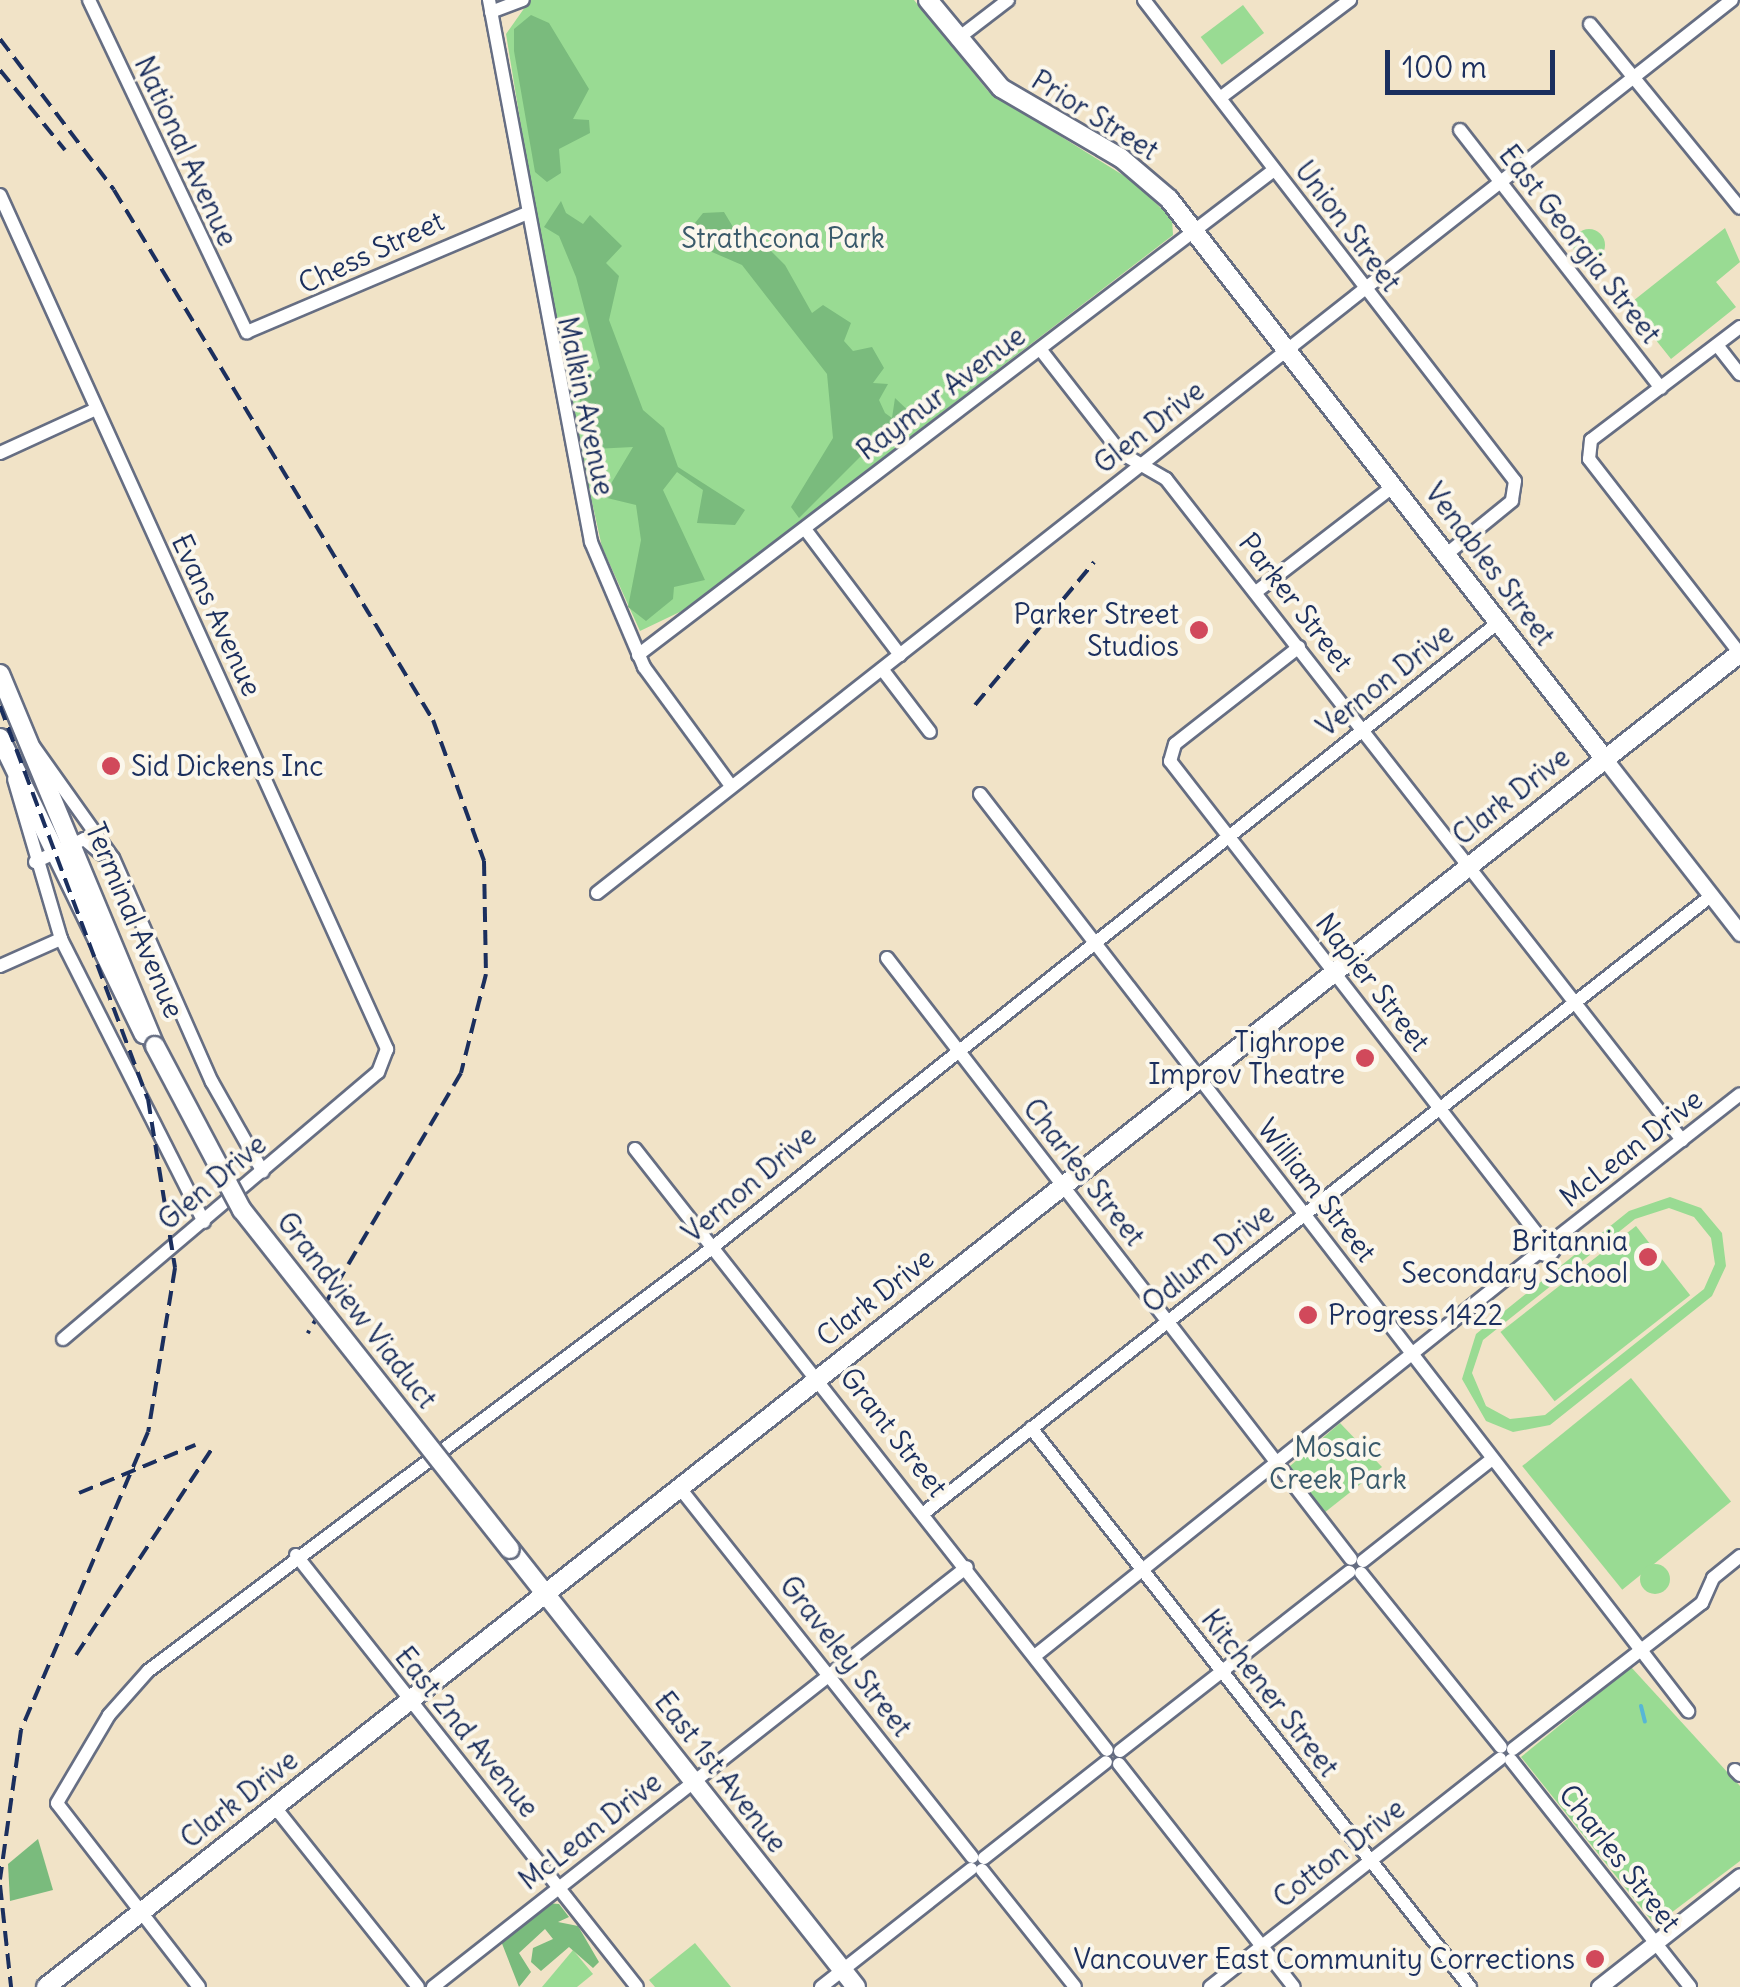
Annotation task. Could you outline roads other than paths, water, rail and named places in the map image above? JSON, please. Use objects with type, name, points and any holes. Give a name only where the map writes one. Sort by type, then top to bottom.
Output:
[{"type":"main road","name":"Prior Street","points":[[928,0],[957,39],[1018,102],[1152,182],[1195,231]]},
{"type":"main road","name":"Venables Street","points":[[1195,231],[1604,758]]},
{"type":"main road","name":"Clark Drive","points":[[46,1987],[1740,653]]},
{"type":"main road","name":"Terminal Avenue","points":[[0,674],[31,744],[66,844],[155,1046]]},
{"type":"main road","name":"Terminal Avenue","points":[[0,738],[66,844]]},
{"type":"main road","name":"Grandview Viaduct","points":[[155,1046],[242,1210],[544,1592]]},
{"type":"main road","name":"East 1st Avenue","points":[[544,1592],[856,1987]]},
{"type":"street","name":"National Avenue","points":[[89,0],[238,323]]},
{"type":"street","points":[[490,6],[523,0]]},
{"type":"street","points":[[957,39],[1008,0]]},
{"type":"street","name":"Union Street","points":[[1144,0],[1515,480],[1512,501],[1448,554]]},
{"type":"street","points":[[1220,98],[1350,0]]},
{"type":"street","name":"Glen Drive","points":[[597,893],[1732,0]]},
{"type":"street","name":"Malkin Avenue","points":[[490,6],[580,502],[638,655],[731,786]]},
{"type":"street","points":[[1590,24],[1740,208]]},
{"type":"street","name":"East Georgia Street","points":[[1460,130],[1661,388]]},
{"type":"street","name":"Raymur Avenue","points":[[638,655],[1274,170]]},
{"type":"street","name":"Evans Avenue","points":[[0,196],[386,1056]]},
{"type":"street","name":"Chess Street","points":[[238,323],[260,331],[527,213]]},
{"type":"street","points":[[1740,327],[1591,440],[1590,459],[1740,653]]},
{"type":"street","points":[[1717,345],[1740,374]]},
{"type":"street","name":"Parker Street","points":[[1040,349],[1120,453],[1166,479],[1682,1140]]},
{"type":"street","points":[[0,453],[96,409]]},
{"type":"street","points":[[1256,592],[1394,484]]},
{"type":"street","points":[[805,529],[900,655]]},
{"type":"street","name":"Vernon Drive","points":[[140,1912],[56,1803],[109,1716],[148,1671],[296,1555],[713,1244],[1500,621]]},
{"type":"street","name":"Napier Street","points":[[1299,646],[1169,754],[1228,836],[1545,1244]]},
{"type":"street","points":[[882,670],[930,732]]},
{"type":"street","name":"Terminal Avenue","points":[[31,744],[120,880],[241,1143],[264,1172]]},
{"type":"street","name":"Venables Street","points":[[1604,758],[1740,934]]},
{"type":"street","name":"Terminal Avenue","points":[[12,762],[36,862],[61,939],[204,1222]]},
{"type":"street","name":"William Street","points":[[980,794],[1688,1711]]},
{"type":"street","points":[[36,862],[66,844],[95,846],[120,880]]},
{"type":"street","name":"Odlum Drive","points":[[925,1512],[1711,896]]},
{"type":"street","points":[[0,966],[61,939]]},
{"type":"street","name":"Charles Street","points":[[887,958],[1356,1566],[1690,1987]]},
{"type":"street","name":"Glen Drive","points":[[63,1339],[264,1172],[386,1056]]},
{"type":"street","name":"McLean Drive","points":[[1036,1655],[1545,1244],[1740,1094]]},
{"type":"street","name":"Grant Street","points":[[635,1149],[820,1376],[1294,1987]]},
{"type":"street","name":"Kitchener Street","points":[[1031,1428],[1470,1987]]},
{"type":"street","points":[[822,1987],[1492,1460]]},
{"type":"street","name":"Graveley Street","points":[[679,1488],[1075,1987]]},
{"type":"street","name":"East 2nd Avenue","points":[[296,1555],[637,1987]]},
{"type":"street","name":"Cotton Drive","points":[[1210,1987],[1702,1603],[1713,1578],[1740,1556]]},
{"type":"street","name":"McLean Drive","points":[[433,1987],[967,1566]]},
{"type":"street","points":[[274,1806],[418,1987]]},
{"type":"street","points":[[1599,1987],[1740,1876]]},
{"type":"street","points":[[140,1912],[199,1987]]},
{"type":"waterway","points":[[1641,1706],[1645,1722]]},
{"type":"railway","points":[[0,39],[114,190],[433,720],[484,861],[486,974],[461,1073],[308,1333]]},
{"type":"railway","points":[[0,70],[65,150]]},
{"type":"railway","points":[[975,705],[1094,562]]},
{"type":"railway","points":[[0,706],[148,1099],[175,1268],[148,1432],[21,1730],[0,1880]]},
{"type":"railway","points":[[79,1493],[195,1445]]},
{"type":"railway","points":[[76,1655],[211,1450]]},
{"type":"railway","points":[[0,1885],[11,1987]]},
{"type":"place","name":"Parker Street Studios","points":[[1199,630]]},
{"type":"place","name":"Sid Dickens Inc","points":[[111,766]]},
{"type":"place","name":"Tighrope Improv Theatre","points":[[1365,1058]]},
{"type":"place","name":"Britannia Secondary School","points":[[1648,1257]]},
{"type":"place","name":"Progress 1422","points":[[1308,1315]]},
{"type":"place","name":"Vancouver East Community Corrections","points":[[1595,1959]]},
{"type":"park label","name":"Strathcona Park","points":[[783,238]]},
{"type":"park label","name":"Mosaic Creek Park","points":[[1338,1463]]}]
